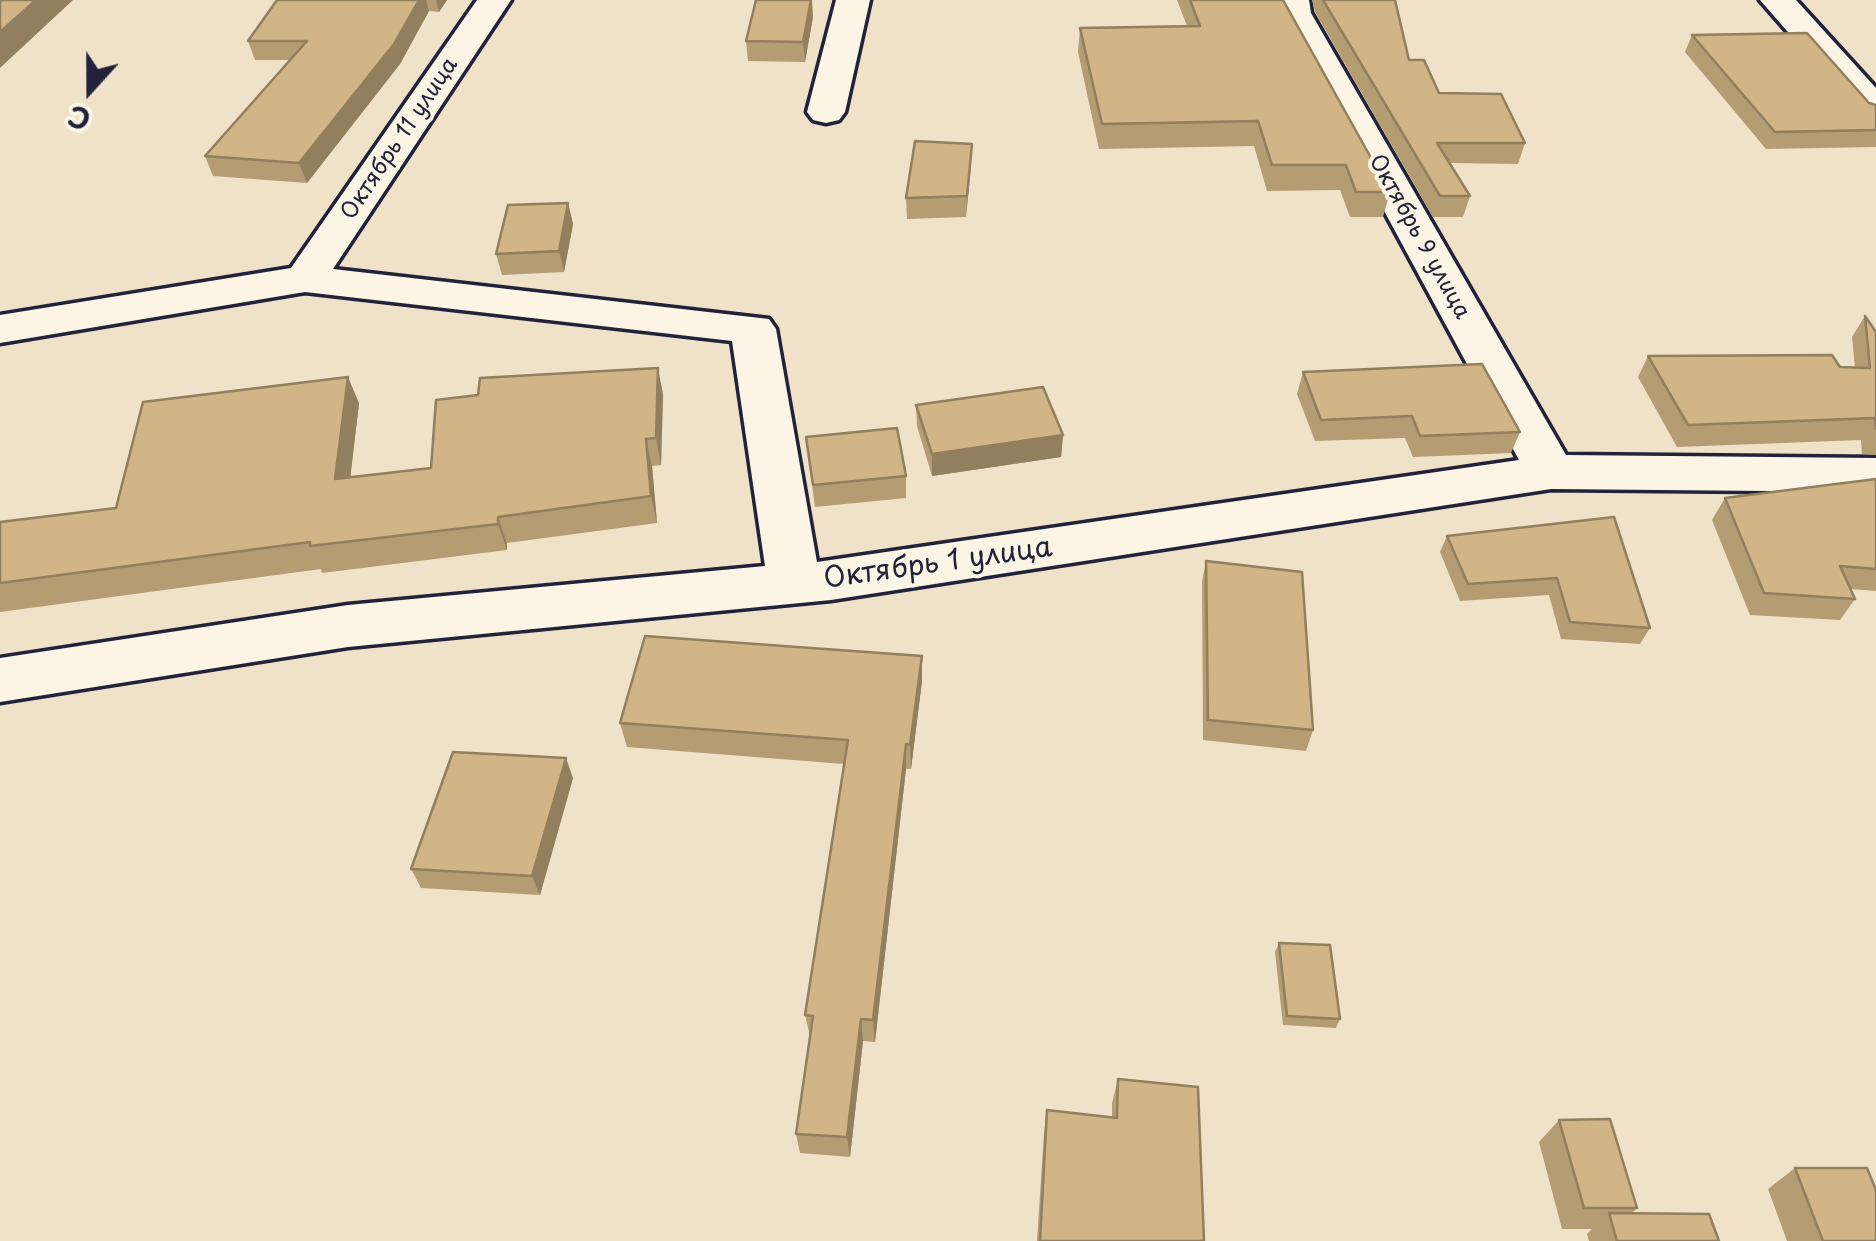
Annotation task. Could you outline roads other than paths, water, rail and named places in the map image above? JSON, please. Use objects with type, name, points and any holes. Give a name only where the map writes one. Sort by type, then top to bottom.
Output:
[{"type":"street","name":"Октябрь 11 улица","points":[[305,278],[494,0]]},
{"type":"street","points":[[826,112],[853,0]]},
{"type":"street","name":"Октябрь 9 улица","points":[[1292,0],[1294,13],[1550,472]]},
{"type":"street","points":[[1777,0],[1876,110]]},
{"type":"street","points":[[0,328],[305,278],[754,329],[794,584]]},
{"type":"street","name":"Октябрь 1 улица","points":[[0,680],[348,626],[794,584],[1550,472],[1876,475]]}]
